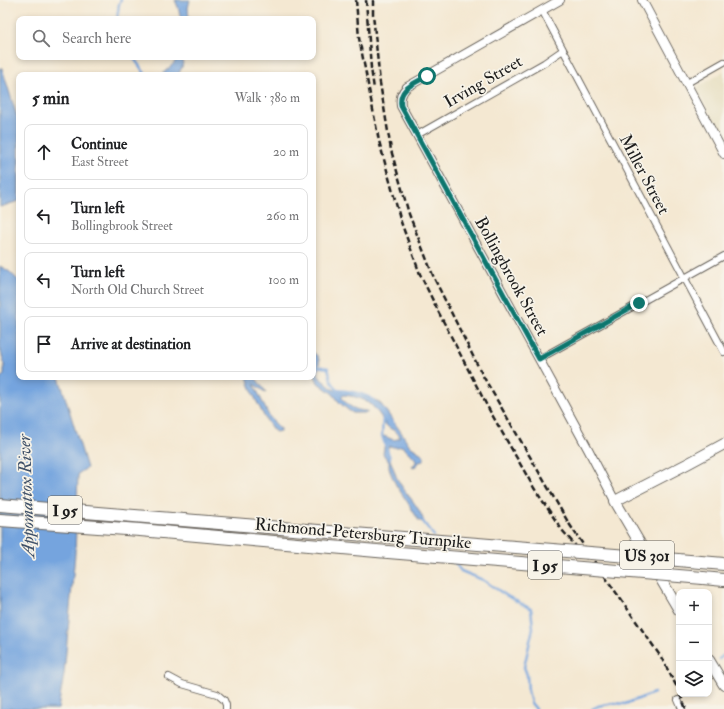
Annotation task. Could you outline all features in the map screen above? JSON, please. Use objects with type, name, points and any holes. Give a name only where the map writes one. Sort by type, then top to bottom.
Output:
[{"type":"highway","name":"Richmond-Petersburg Turnpike","points":[[0,504],[724,563]]},
{"type":"highway","name":"Richmond-Petersburg Turnpike","points":[[0,520],[724,580]]},
{"type":"main road","points":[[615,501],[724,444]]},
{"type":"main road","name":"Bollingbrook Street","points":[[615,501],[676,605]]},
{"type":"main road","points":[[710,661],[724,685]]},
{"type":"street","name":"Bollingbrook Street","points":[[560,0],[413,84],[403,91],[400,101],[401,106],[615,501]]},
{"type":"street","points":[[642,0],[724,154]]},
{"type":"street","name":"Miller Street","points":[[542,10],[724,352]]},
{"type":"street","name":"Irving Street","points":[[417,135],[544,63],[563,50]]},
{"type":"street","points":[[686,84],[724,62]]},
{"type":"street","points":[[539,359],[724,256]]},
{"type":"street","points":[[169,677],[182,684],[217,694],[224,700],[226,709]]},
{"type":"street","points":[[678,700],[682,709]]},
{"type":"shaded area","points":[[724,72],[724,138],[696,88]]},
{"type":"water","points":[[175,0],[190,0],[188,8],[189,16],[180,16]]},
{"type":"water","points":[[176,60],[183,60],[180,72],[165,72]]},
{"type":"water","points":[[0,68],[2,68],[16,113],[16,202],[0,207]]},
{"type":"water","name":"Appomattox River","points":[[0,266],[16,278],[16,380],[60,380],[87,468],[79,473],[78,476],[75,554],[64,674],[58,709],[0,709],[0,378],[4,375],[4,363],[0,349]]},
{"type":"water","points":[[316,355],[319,360],[318,374],[321,379],[334,390],[354,392],[377,401],[381,404],[410,446],[422,454],[424,461],[419,462],[414,468],[412,467],[416,462],[415,458],[404,447],[388,447],[388,454],[398,480],[413,501],[424,522],[419,521],[396,485],[391,474],[389,462],[383,454],[385,442],[383,436],[395,440],[400,437],[399,435],[386,425],[376,409],[368,402],[355,397],[342,396],[342,398],[352,408],[368,412],[353,413],[339,402],[333,394],[318,383],[316,378]]},
{"type":"water","points":[[248,380],[257,380],[266,392],[254,384],[269,416],[280,431],[276,432],[273,430],[253,394]]},
{"type":"waterway","points":[[117,16],[121,0]]},
{"type":"waterway","points":[[135,60],[144,72]]},
{"type":"waterway","points":[[316,366],[328,368],[331,380],[337,390],[368,396],[375,402]]},
{"type":"waterway","points":[[383,416],[382,436],[390,458]]},
{"type":"waterway","points":[[421,519],[434,536]]},
{"type":"waterway","points":[[440,545],[447,553]]},
{"type":"waterway","points":[[454,562],[461,571],[483,580],[507,596],[531,609],[533,628],[524,667],[527,675],[528,691],[531,703],[536,709]]},
{"type":"waterway","points":[[719,659],[724,655]]},
{"type":"waterway","points":[[592,709],[598,706],[614,703],[625,704],[654,693]]},
{"type":"railway","points":[[356,0],[359,38],[379,141],[401,222],[420,274],[487,406],[534,488],[562,530],[587,559]]},
{"type":"railway","points":[[366,0],[374,89]]},
{"type":"railway","points":[[373,0],[380,83],[391,150],[409,214],[434,278],[483,376],[568,522],[661,657],[676,685]]},
{"type":"railway","points":[[681,697],[686,709]]},
{"type":"route","points":[[427,76],[407,87],[403,91],[400,101],[401,106],[539,359],[639,303]]}]
